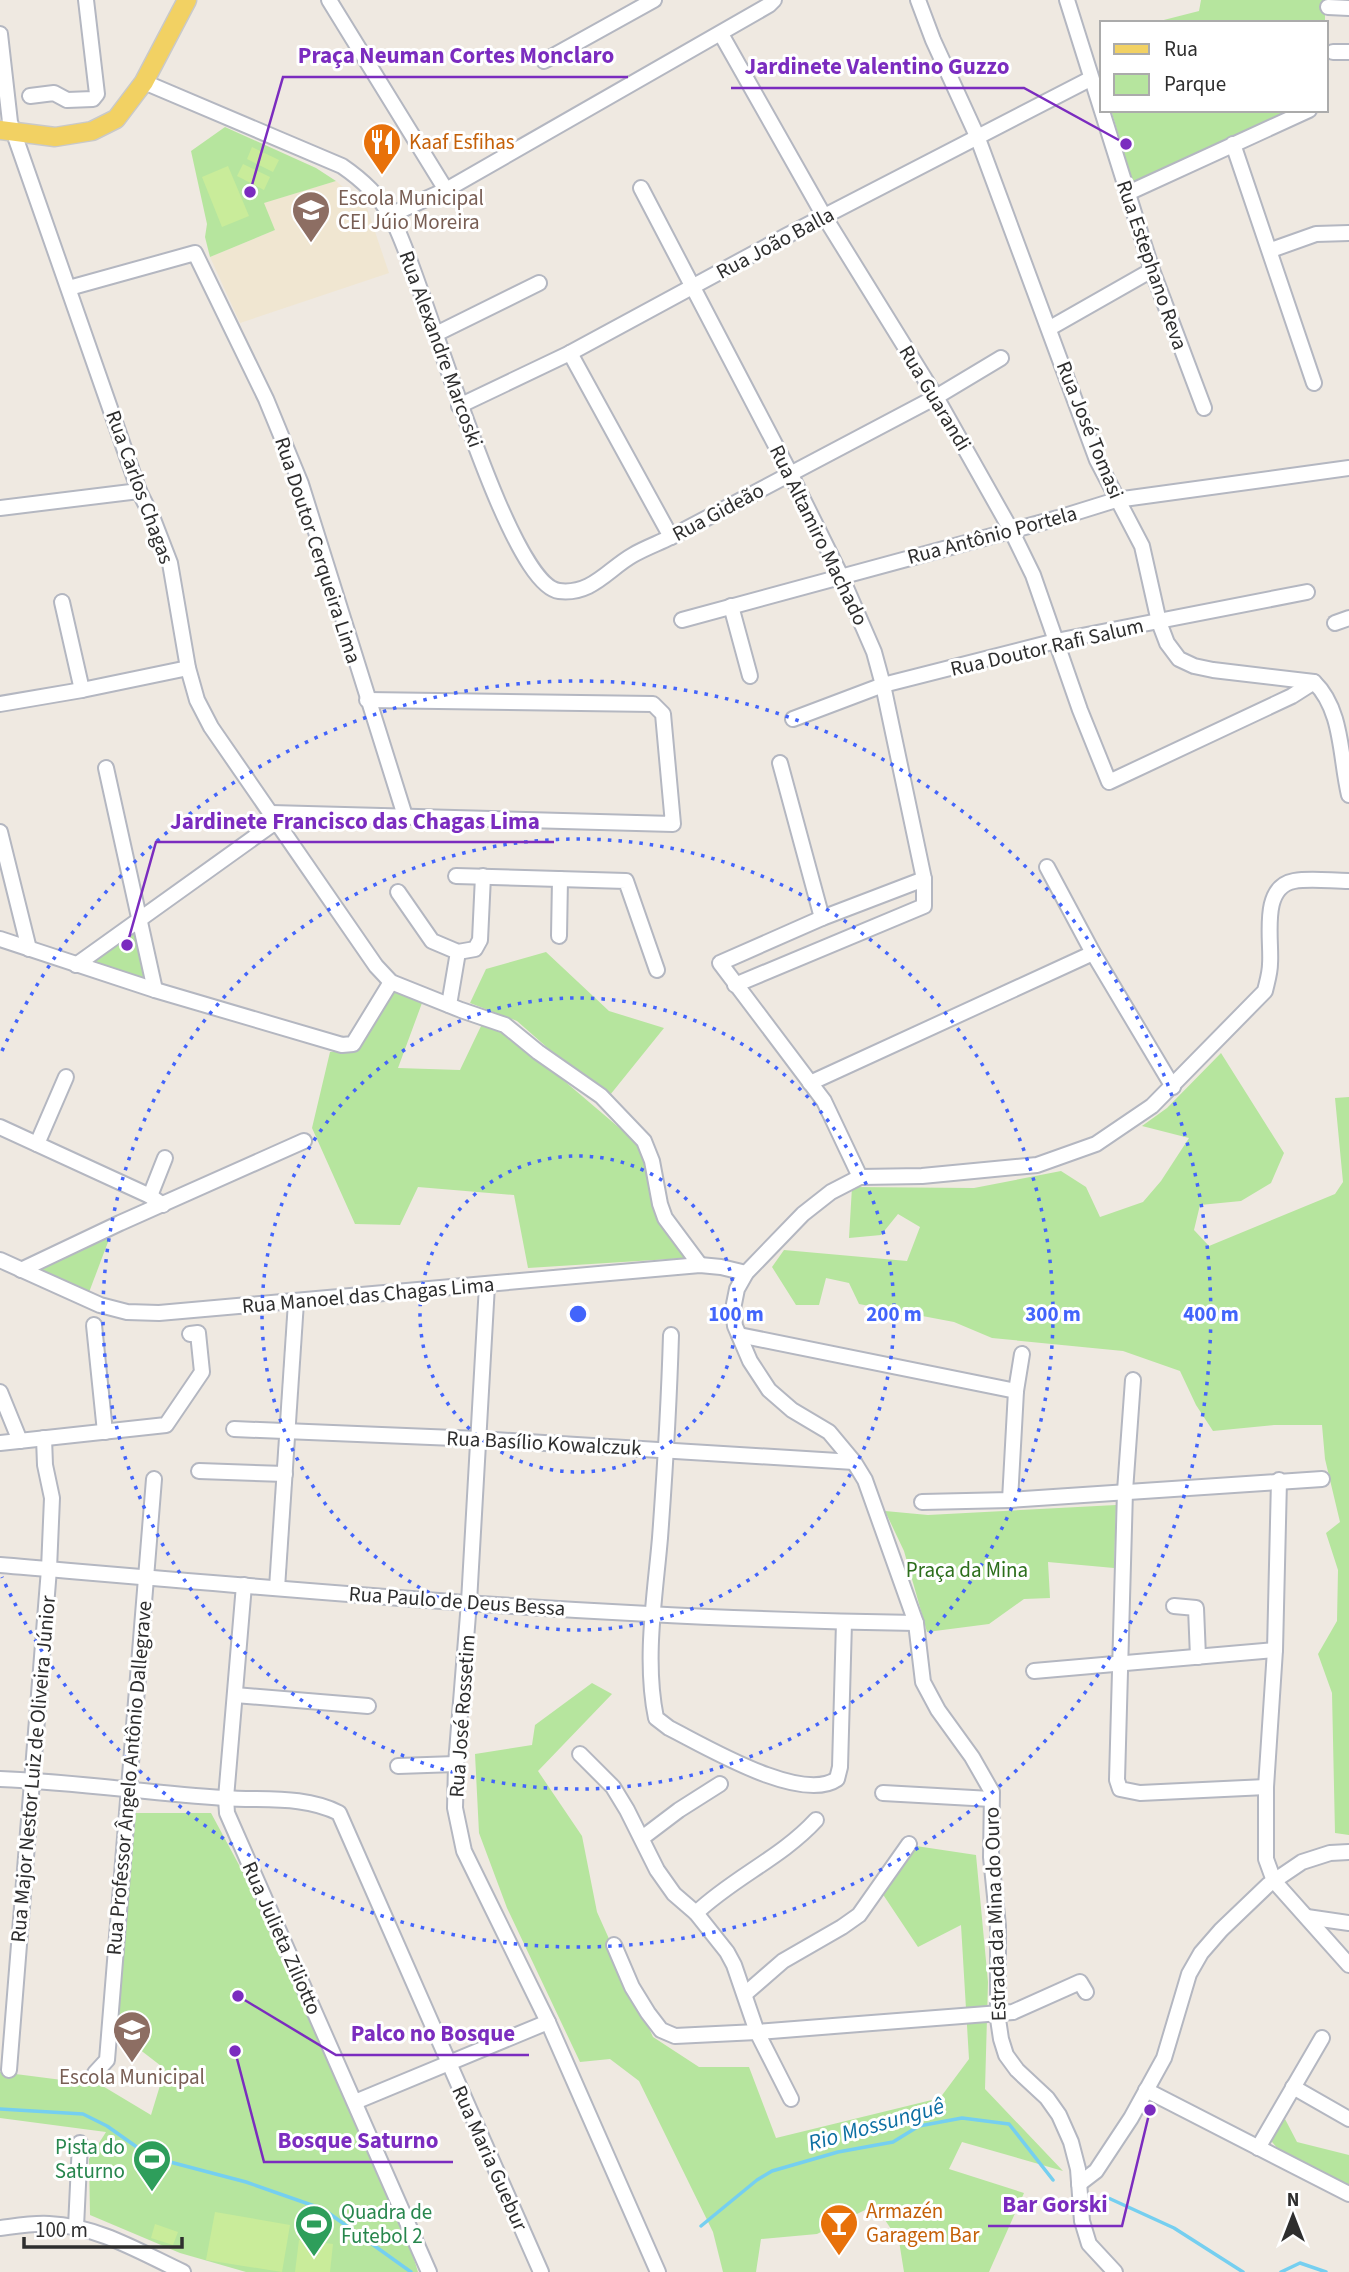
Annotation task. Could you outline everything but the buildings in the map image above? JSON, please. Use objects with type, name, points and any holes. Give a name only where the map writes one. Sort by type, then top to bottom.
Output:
[{"type":"main road","points":[[7,131],[55,137],[92,131],[116,119],[144,82],[187,0]]},
{"type":"street","points":[[30,96],[54,93],[67,100],[93,99],[97,94],[86,0]]},
{"type":"street","points":[[328,0],[446,190]]},
{"type":"street","points":[[544,61],[654,0]]},
{"type":"street","points":[[390,215],[446,190],[721,34],[774,0]]},
{"type":"street","name":"Rua José Tomasi","points":[[918,0],[933,40],[977,136],[1097,460],[1142,546],[1159,622],[1167,643],[1180,659],[1194,666],[1314,682]]},
{"type":"street","name":"Rua Estephano Reva","points":[[1067,0],[1100,109]]},
{"type":"street","points":[[1328,7],[1349,8]]},
{"type":"street","name":"Rua Carlos Chagas","points":[[0,34],[10,122],[7,131],[69,288],[139,491],[170,563],[188,668],[197,700],[211,727],[376,966],[391,982],[505,1025],[601,1097],[645,1141],[665,1219],[700,1265]]},
{"type":"street","name":"Rua Guarandi","points":[[721,34],[824,216],[936,397],[1011,530],[1033,575],[1080,710],[1109,782],[1292,696],[1314,682]]},
{"type":"street","points":[[1333,52],[1349,52]]},
{"type":"street","name":"Rua João Balla","points":[[459,406],[570,353],[824,216],[1090,79]]},
{"type":"street","name":"Rua Alexandre Marcoski","points":[[144,82],[342,166],[367,184],[390,215],[436,334],[459,406],[507,522],[542,583],[558,591],[586,589]]},
{"type":"street","name":"Rua Estephano Reva","points":[[1101,112],[1152,270],[1204,408]]},
{"type":"street","points":[[1128,193],[1305,112]]},
{"type":"street","points":[[1233,144],[1314,383]]},
{"type":"street","name":"Rua Altamiro Machado","points":[[642,188],[790,473],[841,576],[874,652],[924,879],[924,906],[735,985]]},
{"type":"street","points":[[1271,250],[1317,234],[1349,233]]},
{"type":"street","name":"Rua Doutor Cerqueira Lima","points":[[69,288],[195,253],[266,399],[301,484],[405,816]]},
{"type":"street","points":[[1050,328],[1152,270]]},
{"type":"street","points":[[436,334],[540,283]]},
{"type":"street","points":[[570,353],[671,537]]},
{"type":"street","name":"Rua Gideão","points":[[586,589],[631,556],[936,397],[1001,358]]},
{"type":"street","name":"Rua Antônio Portela","points":[[682,620],[1116,500],[1349,468]]},
{"type":"street","points":[[0,508],[139,491]]},
{"type":"street","name":"Rua Doutor Rafi Salum","points":[[793,719],[883,685],[1056,641],[1307,592]]},
{"type":"street","points":[[62,602],[82,690]]},
{"type":"street","points":[[731,606],[750,676]]},
{"type":"street","points":[[0,704],[188,668]]},
{"type":"street","points":[[1314,682],[1322,690],[1333,711],[1349,795]]},
{"type":"street","points":[[76,964],[274,817],[405,816],[673,824],[663,713],[653,704],[367,700]]},
{"type":"street","points":[[780,763],[822,918]]},
{"type":"street","points":[[106,768],[155,990]]},
{"type":"street","points":[[0,832],[29,949]]},
{"type":"street","points":[[1047,867],[1093,953],[1173,1087]]},
{"type":"street","points":[[456,876],[626,881],[657,971]]},
{"type":"street","points":[[398,892],[432,941],[458,952],[475,949],[480,940],[483,876]]},
{"type":"street","points":[[559,936],[560,879]]},
{"type":"street","points":[[860,1177],[824,1101],[720,963],[822,918],[924,879]]},
{"type":"street","name":"Estrada da Mina do Ouro","points":[[1115,2272],[1089,2244],[1082,2221],[1079,2185],[1070,2142],[1059,2115],[1047,2098],[1017,2070],[1006,2055],[1000,2039],[998,1946],[992,1885],[992,1792],[972,1756],[939,1710],[923,1682],[916,1623],[865,1480],[829,1432],[818,1423],[792,1410],[769,1390],[750,1362],[735,1326],[733,1309],[737,1289],[746,1273],[803,1214],[831,1192],[860,1177],[922,1176],[1037,1165],[1096,1144],[1152,1106],[1265,991],[1270,965],[1272,903],[1276,892],[1293,881],[1349,881]]},
{"type":"street","points":[[0,939],[155,990],[342,1045],[353,1044],[391,982]]},
{"type":"street","points":[[449,1005],[458,952]]},
{"type":"street","points":[[810,1083],[1093,953]]},
{"type":"street","points":[[37,1144],[66,1077]]},
{"type":"street","points":[[0,1127],[150,1196],[163,1205]]},
{"type":"street","points":[[21,1270],[304,1141]]},
{"type":"street","points":[[150,1196],[165,1158]]},
{"type":"street","name":"Rua Manoel das Chagas Lima","points":[[0,1260],[100,1305],[127,1311],[159,1313],[700,1265],[746,1273]]},
{"type":"street","name":"Rua José Rossetim","points":[[487,1284],[455,1808],[464,1851],[548,2022],[658,2272]]},
{"type":"street","points":[[277,1588],[296,1302]]},
{"type":"street","points":[[94,1325],[105,1432]]},
{"type":"street","points":[[0,1443],[166,1425],[202,1372],[198,1333],[190,1334]]},
{"type":"street","points":[[671,1335],[667,1451],[653,1615],[652,1699],[656,1718],[669,1728],[775,1780],[800,1784],[831,1784],[837,1779],[840,1767],[844,1622]]},
{"type":"street","points":[[739,1335],[1016,1391]]},
{"type":"street","points":[[1010,1500],[1016,1391],[1023,1354]]},
{"type":"street","points":[[1133,1380],[1125,1491],[1117,1780],[1120,1789],[1140,1793],[1266,1787]]},
{"type":"street","points":[[0,1392],[20,1440]]},
{"type":"street","name":"Rua Basílio Kowalczuk","points":[[234,1429],[479,1438],[854,1462]]},
{"type":"street","name":"Rua Major Nestor Luiz de Oliveira Júnior","points":[[9,2070],[49,1569],[52,1498],[46,1470],[44,1438]]},
{"type":"street","points":[[199,1471],[285,1474]]},
{"type":"street","name":"Rua Professor Ângelo Antônio Dallegrave","points":[[95,2073],[107,2060],[154,1479]]},
{"type":"street","points":[[922,1502],[1010,1500],[1322,1479]]},
{"type":"street","points":[[1279,1480],[1275,1650],[1266,1787],[1266,1858],[1274,1881],[1349,1965]]},
{"type":"street","name":"Rua Paulo de Deus Bessa","points":[[0,1565],[653,1615],[916,1623]]},
{"type":"street","name":"Rua Julieta Ziliotto","points":[[244,1585],[226,1798],[227,1813],[429,2272]]},
{"type":"street","points":[[1174,1606],[1196,1608],[1198,1657]]},
{"type":"street","points":[[1034,1671],[1275,1650]]},
{"type":"street","points":[[235,1695],[368,1706]]},
{"type":"street","points":[[580,1754],[613,1787],[657,1870],[674,1894],[696,1913],[727,1952],[758,2032],[791,2099]]},
{"type":"street","points":[[398,1766],[456,1764]]},
{"type":"street","points":[[0,1779],[226,1798]]},
{"type":"street","points":[[642,1838],[678,1810],[720,1784]]},
{"type":"street","points":[[883,1793],[991,1799]]},
{"type":"street","name":"Rua Maria Guebur","points":[[226,1798],[294,1801],[323,1805],[339,1813],[541,2272]]},
{"type":"street","points":[[696,1913],[719,1892],[799,1839],[816,1820]]},
{"type":"street","points":[[745,1994],[783,1961],[859,1915],[909,1844]]},
{"type":"street","points":[[1079,2185],[1096,2171],[1164,2058],[1189,1974],[1201,1953],[1221,1930],[1274,1881],[1302,1862],[1330,1853],[1349,1852]]},
{"type":"street","points":[[1307,1917],[1349,1923]]},
{"type":"street","points":[[614,1945],[632,1987],[648,2013],[661,2029],[675,2036],[1013,2012],[1080,1982],[1086,1992]]},
{"type":"street","points":[[355,2102],[548,2022]]},
{"type":"street","points":[[1258,2148],[1322,2038]]},
{"type":"street","points":[[1293,2087],[1349,2119]]},
{"type":"street","points":[[1146,2090],[1349,2194]]},
{"type":"street","points":[[76,2227],[80,2143]]},
{"type":"street","points":[[0,2228],[47,2224],[97,2232],[183,2272]]},
{"type":"shaded area","name":"Escola Municipal CEI Júio Moreira","points":[[336,181],[367,208],[389,273],[240,323],[210,257],[275,230],[263,203]]},
{"type":"green space","points":[[1201,0],[1325,0],[1325,21],[1160,21],[1199,11]]},
{"type":"green space","points":[[1112,112],[1303,112],[1134,187]]},
{"type":"green space","points":[[225,127],[316,168],[336,181],[264,203],[275,230],[210,257],[205,237],[207,224],[191,151]]},
{"type":"green space","points":[[252,147],[279,160],[273,172],[247,159]]},
{"type":"green space","points":[[243,164],[270,177],[264,190],[237,176]]},
{"type":"green space","points":[[228,166],[249,216],[222,227],[202,177]]},
{"type":"green space","points":[[137,927],[148,983],[90,962]]},
{"type":"green space","points":[[546,952],[609,1011],[664,1028],[610,1095],[567,1065],[517,1021],[470,1003],[486,969]]},
{"type":"green space","points":[[391,990],[422,1003],[398,1068],[460,1070],[482,1024],[508,1033],[643,1148],[661,1226],[686,1258],[528,1268],[514,1195],[418,1187],[400,1225],[355,1224],[312,1128],[330,1052],[356,1050]]},
{"type":"green space","points":[[1221,1053],[1284,1153],[1271,1183],[1241,1201],[1200,1205],[1194,1230],[1209,1246],[1335,1194],[1343,1182],[1335,1098],[1349,1097],[1349,1835],[1335,1833],[1332,1693],[1318,1654],[1337,1621],[1338,1570],[1326,1533],[1340,1522],[1325,1459],[1322,1425],[1274,1425],[1213,1431],[1196,1405],[1180,1371],[1123,1351],[992,1338],[954,1322],[859,1304],[849,1283],[826,1278],[819,1305],[796,1305],[772,1267],[784,1250],[907,1261],[920,1227],[898,1214],[881,1235],[849,1238],[852,1187],[974,1188],[1061,1171],[1086,1187],[1100,1217],[1143,1202],[1161,1181],[1189,1138],[1142,1126],[1167,1108]]},
{"type":"green space","points":[[111,1234],[88,1295],[35,1271]]},
{"type":"green space","name":"Praça da Mina","points":[[1116,1505],[1114,1568],[1048,1562],[1050,1598],[1024,1599],[989,1624],[927,1632],[904,1551],[885,1511],[928,1515]]},
{"type":"green space","points":[[592,1683],[612,1694],[538,1771],[582,1836],[597,1912],[653,2037],[699,2067],[749,2067],[776,2138],[940,2098],[969,2059],[961,1925],[918,1947],[882,1893],[916,1846],[976,1855],[988,1982],[985,2089],[1063,2171],[962,2142],[949,2169],[1024,2193],[989,2272],[904,2272],[899,2241],[875,2205],[817,2234],[761,2239],[756,2272],[723,2272],[713,2232],[639,2081],[610,2059],[580,2062],[507,1908],[479,1833],[475,1754],[532,1745],[535,1725]]},
{"type":"green space","points":[[133,1813],[211,1813],[294,1967],[418,2272],[246,2272],[180,2253],[90,2215],[89,2159],[106,2132],[0,2118],[0,2072],[101,2085],[151,2115],[165,2069],[117,2032]]},
{"type":"green space","points":[[1285,2119],[1297,2142],[1349,2155],[1349,2187],[1283,2155],[1267,2136]]},
{"type":"green space","points":[[215,2212],[290,2225],[282,2272],[206,2260]]},
{"type":"green space","points":[[155,2224],[178,2232],[173,2245],[151,2238]]},
{"type":"green space","name":"Quadra de Futebol 2","points":[[299,2240],[333,2244],[330,2272],[295,2272]]},
{"type":"waterway","name":"Rio Mossunguê","points":[[0,2109],[83,2114],[107,2126],[151,2157],[246,2182],[323,2209],[411,2272]]},
{"type":"waterway","name":"Rio Mossunguê","points":[[701,2226],[772,2171],[838,2152],[893,2142],[919,2126],[962,2118],[1009,2124],[1053,2180]]},
{"type":"waterway","name":"Rio Mossunguê","points":[[1104,2196],[1174,2228],[1243,2272]]},
{"type":"waterway","name":"Rio Mossunguê","points":[[1281,2272],[1300,2263],[1326,2272]]},
{"type":"place","name":"Jardinete Valentino Guzzo","points":[[1126,144]]},
{"type":"place","name":"Kaaf Esfihas","points":[[382,176]]},
{"type":"place","name":"Praça Neuman Cortes Monclaro","points":[[250,192]]},
{"type":"place","name":"Escola Municipal CEI Júio Moreira","points":[[311,244]]},
{"type":"place","name":"Jardinete Francisco das Chagas Lima","points":[[127,945]]},
{"type":"place","name":"Palco no Bosque","points":[[238,1996]]},
{"type":"place","name":"Bosque Saturno","points":[[235,2051]]},
{"type":"place","name":"Escola Municipal","points":[[132,2064]]},
{"type":"place","name":"Bar Gorski","points":[[1150,2110]]},
{"type":"place","name":"Pista do Saturno","points":[[152,2193]]},
{"type":"place","name":"Armazén Garagem Bar","points":[[839,2257]]},
{"type":"place","name":"Quadra de Futebol 2","points":[[314,2258]]}]
